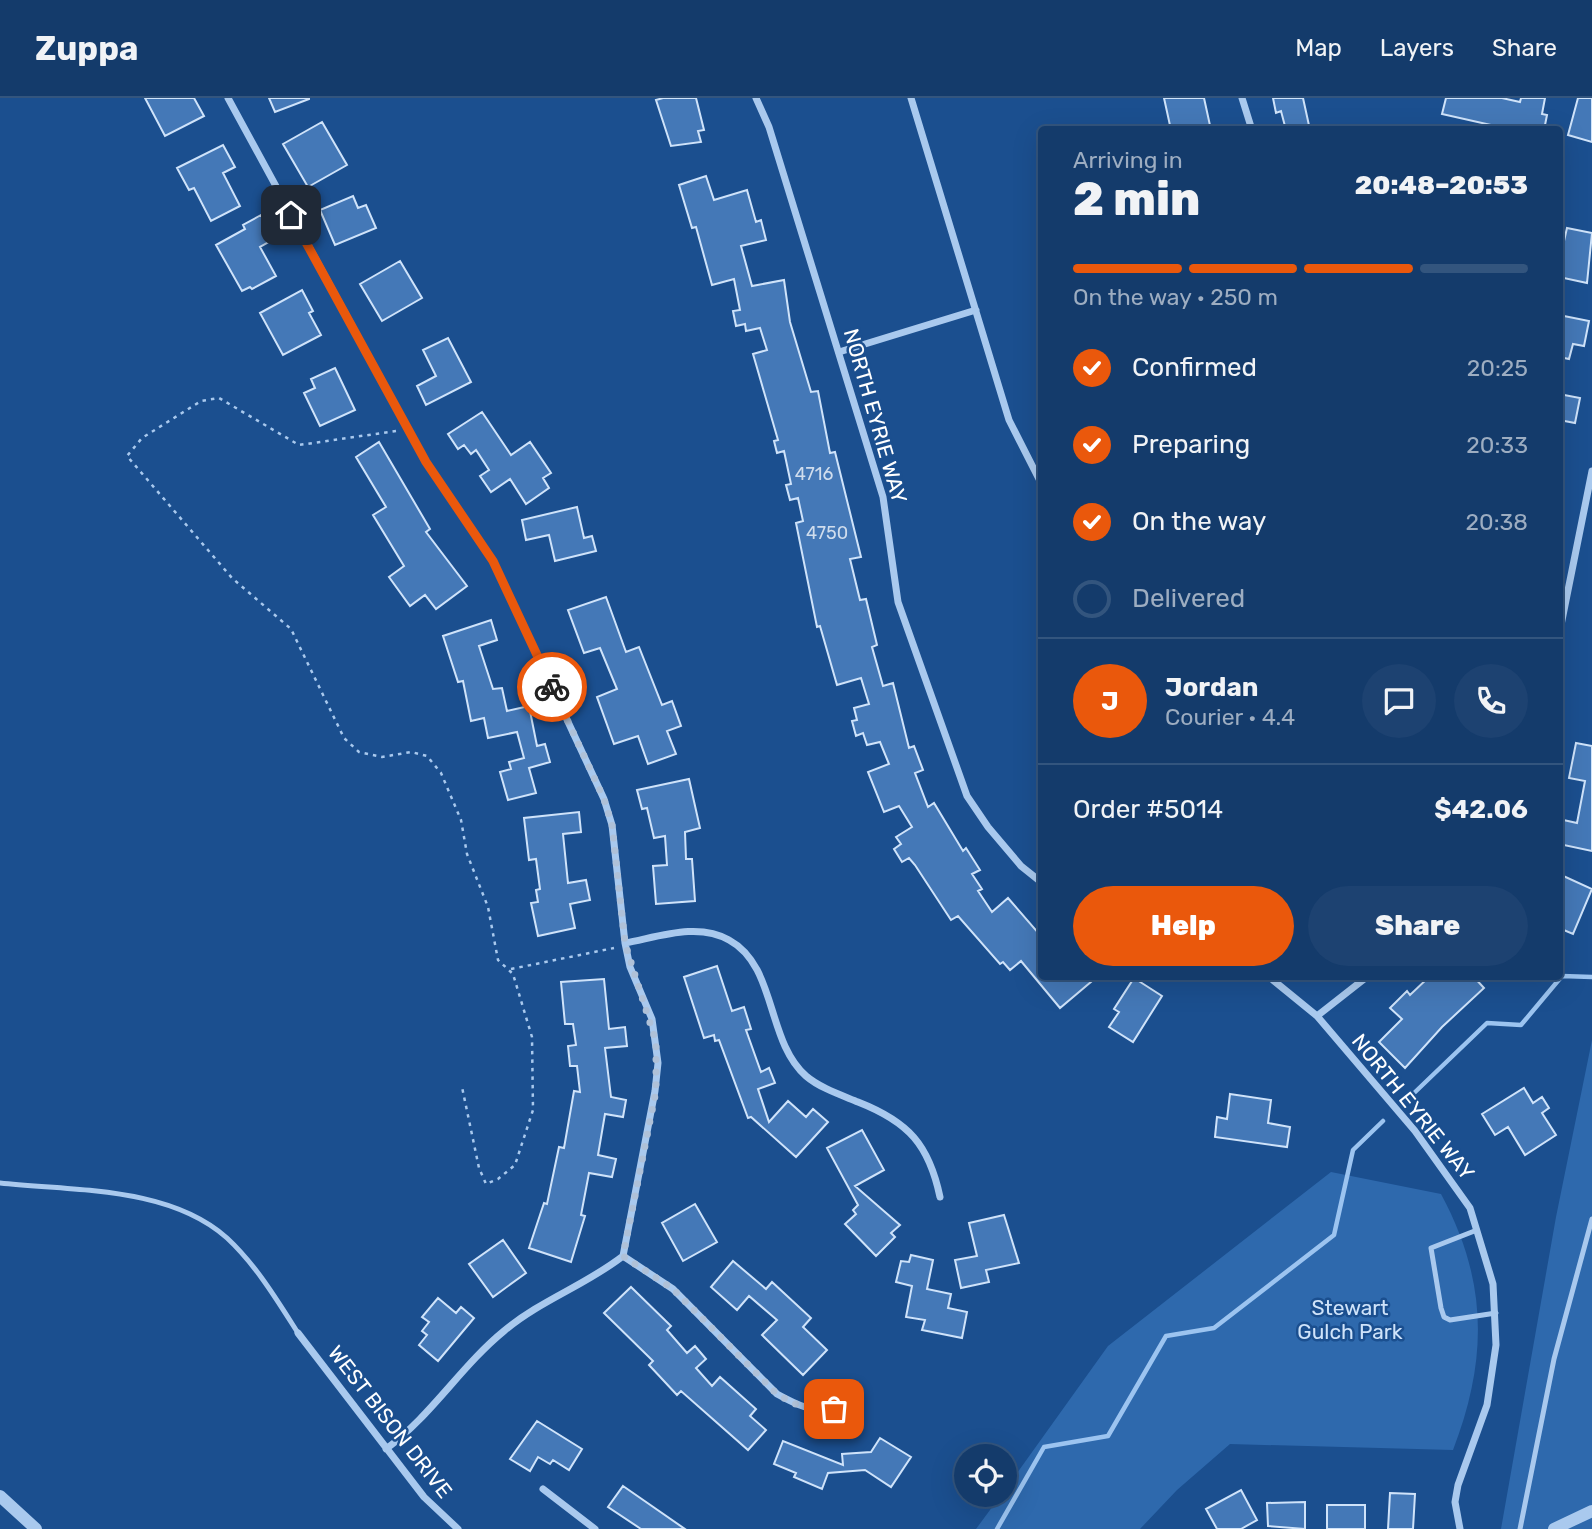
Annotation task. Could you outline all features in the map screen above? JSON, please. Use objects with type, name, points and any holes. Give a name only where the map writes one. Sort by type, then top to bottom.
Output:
[{"type":"street","points":[[228,98],[426,462],[499,573],[604,799],[612,825],[621,945],[652,1019],[658,1063],[656,1091],[623,1256],[599,1275],[531,1310],[502,1332],[415,1427],[386,1449]]},
{"type":"street","name":"NORTH EYRIE WAY","points":[[757,98],[769,127],[883,497],[898,602],[967,796],[988,827],[1021,866],[1038,880]]},
{"type":"street","points":[[911,98],[1009,419],[1038,477]]},
{"type":"street","points":[[1242,98],[1251,126]]},
{"type":"street","points":[[839,352],[976,310]]},
{"type":"street","points":[[1563,615],[1592,471]]},
{"type":"street","points":[[621,945],[685,932],[713,933],[737,946],[754,965],[789,1056],[806,1077],[902,1125],[923,1147],[934,1171],[940,1197]]},
{"type":"street","name":"NORTH EYRIE WAY","points":[[1273,980],[1317,1016],[1415,1131],[1470,1208],[1489,1264],[1496,1313],[1492,1385],[1481,1425],[1458,1485],[1455,1502],[1460,1529]]},
{"type":"street","points":[[1317,1016],[1363,980]]},
{"type":"street","points":[[623,1256],[673,1289],[777,1394],[807,1409],[834,1409]]},
{"type":"street","name":"WEST BISON DRIVE","points":[[298,1333],[424,1497],[458,1529]]},
{"type":"street","points":[[543,1489],[595,1529]]},
{"type":"street","points":[[0,1496],[36,1529]]},
{"type":"street","points":[[1554,1529],[1592,1511]]},
{"type":"lane","points":[[0,1183],[126,1197],[190,1214],[227,1238],[242,1254],[264,1280],[298,1333]]},
{"type":"lane","points":[[1520,1529],[1553,1359],[1592,1219]]},
{"type":"lane","points":[[1477,1230],[1431,1248],[1441,1308],[1444,1317],[1450,1320],[1496,1313]]},
{"type":"path","points":[[397,431],[299,445],[219,398],[201,401],[191,407],[142,438],[127,456],[232,578],[291,629],[344,738],[359,752],[382,757],[411,752],[427,757],[441,773],[461,820],[467,854],[488,907],[498,960],[511,969],[531,1037],[533,1110],[515,1165],[498,1179],[486,1184],[479,1168],[462,1087]]},
{"type":"path","points":[[511,969],[621,945]]},
{"type":"green space","points":[[1592,1040],[1592,1529],[1501,1529],[1556,1217]]},
{"type":"green space","name":"Stewart Gulch Park","points":[[1331,1172],[1441,1194],[1468,1258],[1475,1289],[1477,1352],[1472,1384],[1453,1450],[1230,1444],[1177,1490],[1140,1529],[976,1529],[992,1507],[1017,1507],[1017,1473],[1108,1346]]},
{"type":"building","points":[[145,98],[194,98],[204,116],[165,136]]},
{"type":"building","points":[[269,98],[309,98],[309,99],[275,112]]},
{"type":"building","points":[[696,98],[704,130],[698,131],[701,142],[671,146],[656,100]]},
{"type":"building","points":[[1164,98],[1204,98],[1210,126],[1170,126]]},
{"type":"building","points":[[1273,98],[1303,98],[1309,126],[1285,126],[1281,111],[1276,113]]},
{"type":"building","points":[[1446,98],[1502,98],[1520,102],[1521,98],[1545,98],[1542,114],[1547,115],[1545,126],[1491,126],[1442,114]]},
{"type":"building","points":[[1578,98],[1592,98],[1592,142],[1568,135]]},
{"type":"building","points":[[322,122],[347,165],[308,187],[283,144]]},
{"type":"building","points":[[223,145],[235,167],[223,173],[240,206],[211,221],[194,188],[189,190],[177,168]]},
{"type":"building","points":[[706,176],[714,200],[747,190],[756,222],[761,220],[766,240],[741,246],[752,286],[784,280],[790,322],[811,392],[818,391],[830,453],[835,452],[861,557],[850,559],[860,600],[866,599],[877,645],[872,647],[883,686],[893,683],[909,748],[914,746],[923,770],[915,773],[928,807],[934,803],[963,851],[966,848],[980,870],[972,874],[982,889],[978,891],[992,912],[1008,898],[1038,933],[1038,980],[1093,980],[1060,1008],[1021,961],[1010,970],[1003,962],[1000,964],[958,916],[951,920],[915,865],[909,858],[902,862],[894,849],[901,844],[896,837],[912,827],[899,806],[884,812],[868,772],[889,764],[880,742],[867,745],[863,733],[856,736],[852,721],[857,720],[854,708],[869,704],[861,678],[837,685],[820,626],[817,627],[796,523],[803,521],[798,498],[790,500],[786,485],[791,484],[784,451],[777,453],[774,441],[778,440],[753,354],[767,350],[760,328],[746,331],[745,324],[736,326],[733,311],[740,310],[734,279],[712,285],[696,227],[692,228],[679,185]]},
{"type":"building","points":[[353,196],[358,208],[366,205],[376,228],[335,245],[320,210]]},
{"type":"building","points":[[261,215],[274,239],[260,247],[276,276],[252,289],[250,287],[242,291],[216,245],[245,229],[243,225]]},
{"type":"building","points":[[1567,228],[1592,233],[1587,283],[1563,278]]},
{"type":"building","points":[[400,261],[422,298],[382,321],[360,284]]},
{"type":"building","points":[[302,290],[313,311],[309,313],[321,335],[283,355],[260,313]]},
{"type":"building","points":[[1563,316],[1589,321],[1584,346],[1573,344],[1569,359],[1563,358]]},
{"type":"building","points":[[448,338],[471,382],[426,405],[417,386],[436,376],[423,350]]},
{"type":"building","points":[[335,368],[355,410],[320,426],[304,393],[315,388],[311,379]]},
{"type":"building","points":[[1563,395],[1580,398],[1575,423],[1563,421]]},
{"type":"building","points":[[482,412],[511,455],[530,442],[551,473],[543,478],[549,488],[526,504],[510,479],[491,492],[480,476],[489,470],[476,450],[471,454],[464,445],[458,449],[448,434]]},
{"type":"building","points":[[379,442],[430,529],[426,532],[467,586],[436,609],[425,595],[410,606],[389,577],[404,566],[373,515],[386,507],[356,457]]},
{"type":"building","points":[[577,507],[584,538],[592,536],[596,551],[555,561],[549,535],[526,540],[522,520]]},
{"type":"building","points":[[606,597],[626,652],[639,647],[662,705],[672,701],[681,726],[667,731],[676,754],[648,764],[638,736],[614,744],[597,697],[617,689],[600,648],[584,653],[568,610]]},
{"type":"building","points":[[491,620],[497,640],[479,646],[493,689],[502,688],[507,711],[529,706],[537,746],[545,744],[550,762],[529,768],[536,793],[508,800],[500,772],[511,769],[509,762],[524,758],[517,732],[488,738],[484,718],[471,721],[463,681],[458,682],[443,636]]},
{"type":"building","points":[[1576,743],[1592,746],[1592,851],[1563,845],[1563,820],[1577,823],[1585,781],[1569,778]]},
{"type":"building","points":[[689,779],[700,828],[685,832],[686,859],[692,859],[695,901],[656,904],[653,866],[667,865],[665,836],[654,838],[647,808],[642,809],[637,790]]},
{"type":"building","points":[[579,812],[581,832],[563,834],[568,883],[586,880],[590,900],[570,904],[575,928],[538,936],[531,903],[538,902],[536,890],[540,889],[536,859],[529,860],[524,818]]},
{"type":"building","points":[[1563,876],[1592,889],[1573,934],[1563,930]]},
{"type":"building","points":[[717,966],[732,1011],[744,1007],[751,1029],[746,1030],[761,1072],[769,1068],[775,1083],[758,1089],[769,1122],[788,1101],[806,1117],[813,1109],[828,1122],[796,1157],[751,1117],[748,1118],[719,1040],[715,1041],[714,1035],[704,1038],[684,977]]},
{"type":"building","points":[[604,979],[609,1029],[625,1027],[627,1046],[605,1048],[611,1097],[626,1100],[623,1117],[605,1114],[598,1155],[616,1159],[612,1177],[589,1173],[581,1215],[585,1216],[571,1262],[529,1248],[544,1203],[547,1204],[559,1147],[564,1148],[574,1091],[580,1092],[577,1066],[570,1066],[568,1046],[576,1045],[573,1024],[565,1024],[561,982]]},
{"type":"building","points":[[1133,980],[1137,980],[1162,996],[1133,1042],[1109,1027],[1119,1012],[1114,1009]]},
{"type":"building","points":[[1426,980],[1477,980],[1484,988],[1442,1027],[1405,1068],[1379,1042],[1402,1019],[1390,1008],[1407,991],[1410,995]]},
{"type":"building","points":[[1524,1088],[1533,1103],[1542,1097],[1549,1108],[1542,1113],[1556,1135],[1525,1155],[1508,1127],[1495,1135],[1482,1114]]},
{"type":"building","points":[[1230,1094],[1271,1100],[1268,1123],[1290,1127],[1287,1147],[1215,1137],[1217,1117],[1227,1119]]},
{"type":"building","points":[[862,1130],[884,1170],[855,1186],[900,1225],[891,1233],[895,1237],[876,1256],[845,1224],[856,1214],[853,1210],[858,1205],[827,1148]]},
{"type":"building","points":[[695,1204],[717,1242],[683,1261],[662,1223]]},
{"type":"building","points":[[1004,1215],[1019,1263],[986,1270],[989,1282],[961,1288],[955,1260],[977,1256],[969,1223]]},
{"type":"building","points":[[503,1240],[526,1273],[493,1297],[469,1264]]},
{"type":"building","points":[[911,1255],[933,1260],[927,1289],[951,1294],[948,1308],[967,1312],[962,1338],[922,1330],[925,1320],[906,1317],[912,1286],[896,1282],[901,1261],[909,1262]]},
{"type":"building","points":[[733,1261],[766,1289],[772,1282],[811,1318],[803,1327],[827,1350],[803,1375],[762,1335],[777,1320],[749,1296],[737,1310],[711,1287]]},
{"type":"building","points":[[631,1287],[671,1326],[667,1330],[687,1353],[695,1346],[706,1359],[696,1368],[712,1386],[720,1377],[756,1409],[750,1416],[766,1430],[748,1450],[681,1391],[677,1395],[649,1365],[653,1361],[604,1313]]},
{"type":"building","points":[[438,1298],[456,1313],[461,1307],[474,1318],[438,1361],[419,1345],[427,1335],[422,1331],[429,1322],[422,1317]]},
{"type":"building","points":[[537,1421],[582,1449],[569,1470],[553,1460],[550,1464],[538,1457],[530,1471],[510,1459]]},
{"type":"building","points":[[880,1438],[911,1457],[891,1487],[865,1470],[828,1473],[822,1489],[794,1477],[796,1473],[774,1464],[783,1441],[843,1465],[842,1454],[871,1452]]},
{"type":"building","points":[[623,1486],[685,1529],[641,1529],[608,1507]]},
{"type":"building","points":[[1241,1490],[1257,1520],[1241,1529],[1217,1529],[1206,1509]]},
{"type":"building","points":[[1390,1493],[1415,1494],[1413,1529],[1388,1529]]},
{"type":"building","points":[[1305,1502],[1305,1529],[1268,1526],[1267,1503]]},
{"type":"building","points":[[1327,1505],[1365,1505],[1365,1529],[1327,1529]]},
{"type":"waterway","points":[[1563,976],[1592,977]]},
{"type":"waterway","points":[[1412,1095],[1487,1023],[1521,1025],[1559,980]]},
{"type":"waterway","points":[[997,1529],[1044,1447],[1108,1436],[1166,1336],[1214,1328],[1334,1235],[1353,1150],[1383,1121]]},
{"type":"way so far","points":[[552,687],[604,799],[612,825],[625,943],[630,967],[652,1019],[656,1042],[656,1091],[623,1256],[673,1289],[777,1394],[798,1406],[817,1411],[834,1409]]},
{"type":"route","points":[[291,215],[426,462],[493,561],[552,687]]}]
